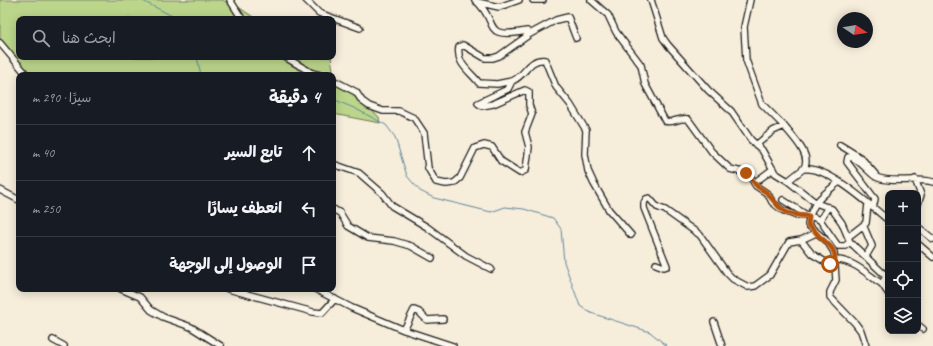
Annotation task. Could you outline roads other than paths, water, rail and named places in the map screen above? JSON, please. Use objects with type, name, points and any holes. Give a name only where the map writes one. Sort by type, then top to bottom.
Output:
[{"type":"street","points":[[230,0],[240,16]]},
{"type":"street","points":[[306,0],[319,13],[327,16]]},
{"type":"street","points":[[475,0],[499,8],[519,0]]},
{"type":"street","points":[[475,0],[484,11],[492,27],[500,33],[514,34],[527,30],[530,34]]},
{"type":"street","points":[[533,0],[543,0]]},
{"type":"street","points":[[591,0],[608,14],[616,32],[641,65],[645,84],[665,121],[669,122],[680,118],[688,119],[720,161],[733,171],[742,172],[750,176],[754,183],[768,194],[772,202],[782,210],[797,216],[809,216]]},
{"type":"street","points":[[651,0],[663,38],[692,73],[731,111],[745,133],[762,150],[778,176],[788,181],[816,203],[828,207],[836,214],[849,240],[885,272]]},
{"type":"street","points":[[750,0],[744,27],[746,60],[762,104],[784,126],[804,152],[806,162],[803,169],[788,181]]},
{"type":"street","points":[[576,38],[568,17],[556,20],[530,34],[500,56],[493,58],[481,56],[464,45],[459,47],[458,57],[462,65],[479,82],[497,84],[517,80],[529,64],[539,59],[545,60],[556,87],[570,104],[586,130],[585,154],[588,171],[594,184],[609,210],[631,234]]},
{"type":"street","points":[[336,19],[360,28]]},
{"type":"street","points":[[0,43],[24,72]]},
{"type":"street","points":[[290,60],[310,72]]},
{"type":"street","points":[[336,82],[356,92],[362,101],[369,106],[383,111],[399,111],[414,118],[424,133],[429,173],[436,182],[446,184],[454,183],[460,178],[475,148],[484,144],[492,147],[502,161],[520,173],[526,170],[529,147],[525,132],[532,114],[529,105],[529,92],[526,90],[493,104],[482,106],[478,103],[508,89],[512,81]]},
{"type":"street","points":[[756,145],[773,131],[784,126]]},
{"type":"street","points":[[840,145],[861,158],[878,177]]},
{"type":"street","points":[[873,208],[875,199],[847,159],[850,157],[878,177],[892,180],[915,179],[933,182]]},
{"type":"street","points":[[336,165],[359,173],[382,193],[392,206],[407,214],[466,256],[491,270]]},
{"type":"street","points":[[754,183],[773,169]]},
{"type":"street","points":[[803,169],[821,172],[839,182],[885,218]]},
{"type":"street","points":[[915,179],[919,190]]},
{"type":"street","points":[[839,182],[821,196],[809,216],[808,225],[829,244],[834,252],[836,260],[834,267],[836,282],[830,292],[830,297],[861,331],[866,346]]},
{"type":"street","points":[[0,190],[16,198]]},
{"type":"street","points":[[656,264],[664,268],[667,266],[648,218],[644,203],[646,199],[649,198],[657,207],[665,210],[700,236],[727,273],[733,279],[748,287],[755,286],[770,275],[789,242],[801,240],[816,233]]},
{"type":"street","points":[[783,200],[809,216],[820,220],[838,246],[845,246],[849,240],[864,226],[867,218],[868,204]]},
{"type":"street","points":[[820,220],[828,207]]},
{"type":"street","points":[[336,211],[340,213],[348,226],[368,238],[394,240],[411,246],[432,258]]},
{"type":"street","points":[[864,226],[872,246],[866,256]]},
{"type":"street","points":[[921,229],[933,239]]},
{"type":"street","points":[[801,240],[812,254],[834,267]]},
{"type":"street","points":[[921,247],[933,257]]},
{"type":"street","points":[[836,260],[853,265],[865,271],[882,284],[885,288]]},
{"type":"street","points":[[882,284],[885,278]]},
{"type":"street","points":[[128,292],[140,297],[151,310],[191,327],[221,346]]},
{"type":"street","points":[[239,292],[313,312],[322,313],[335,300]]},
{"type":"street","points":[[320,292],[335,300],[404,330],[454,346]]},
{"type":"street","points":[[404,330],[414,310],[419,312],[427,320],[443,319]]},
{"type":"street","points":[[714,322],[722,346]]},
{"type":"street","points":[[53,340],[64,346]]},
{"type":"waterway","points":[[141,0],[172,16]]},
{"type":"waterway","points":[[198,60],[200,72]]},
{"type":"waterway","points":[[336,100],[386,125],[395,137],[407,176],[420,191],[434,198],[491,212],[505,207],[524,209],[553,218],[561,229],[564,262],[580,306],[591,313],[650,332],[667,346]]}]
